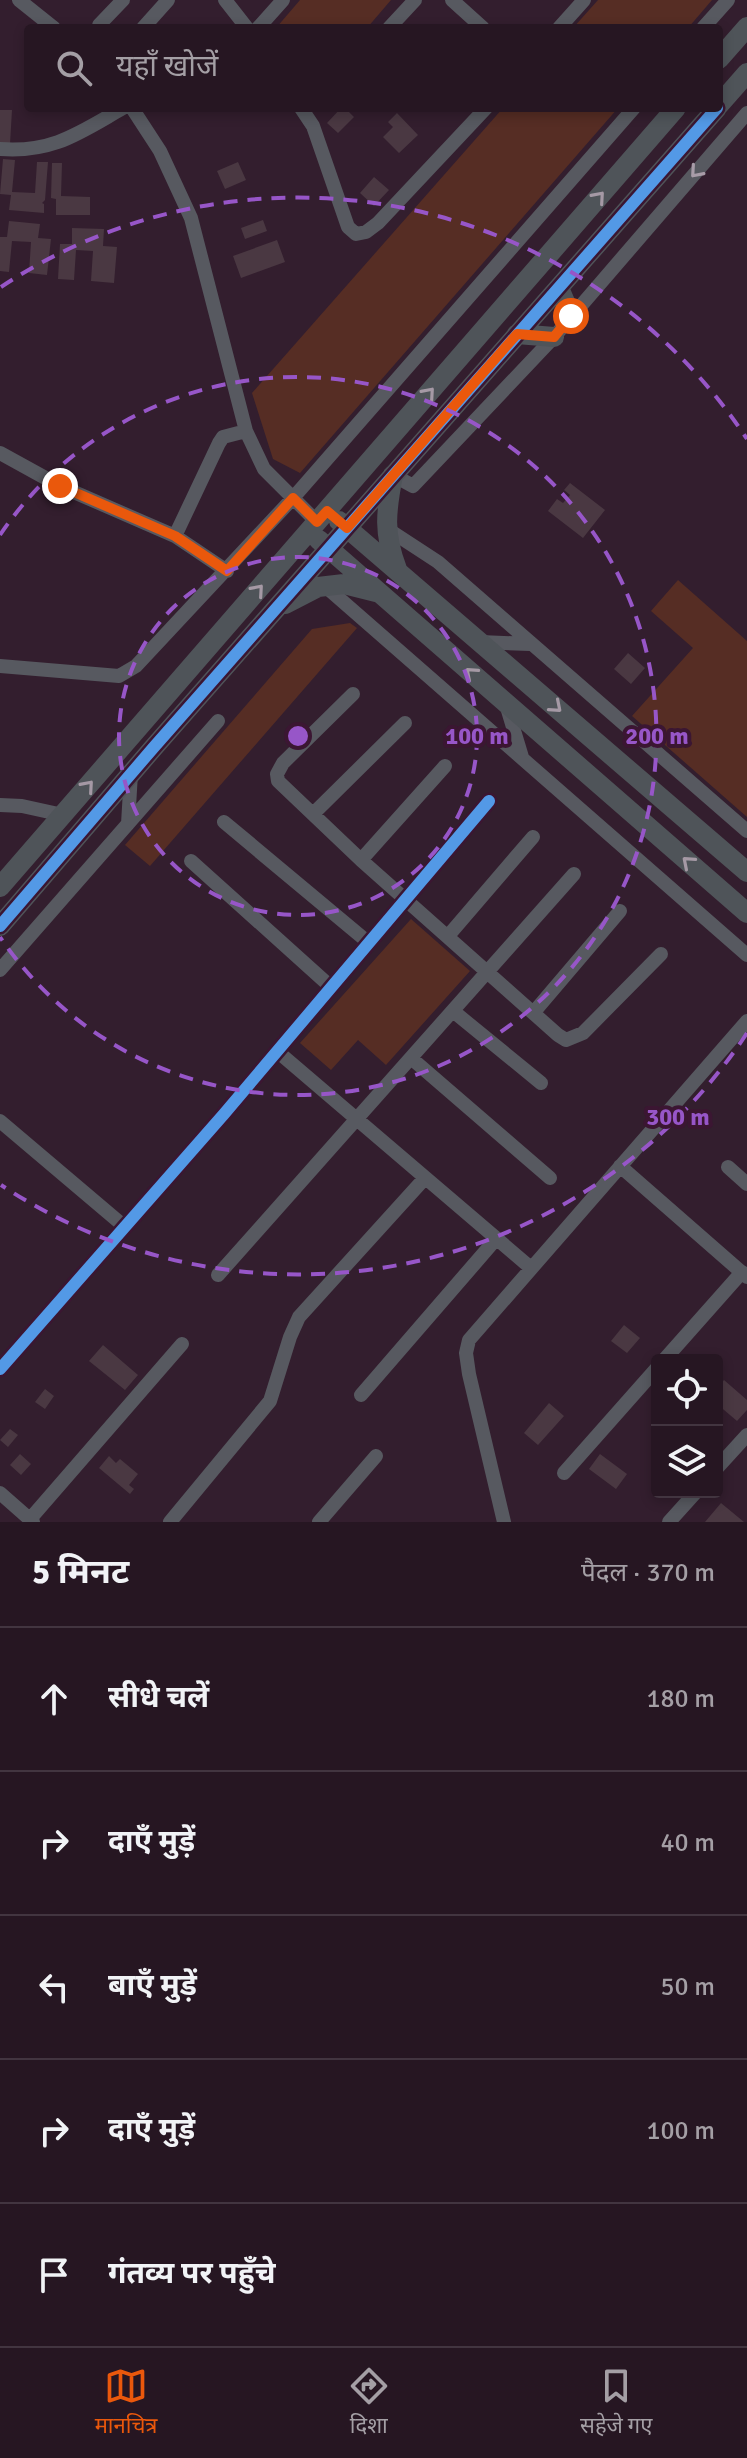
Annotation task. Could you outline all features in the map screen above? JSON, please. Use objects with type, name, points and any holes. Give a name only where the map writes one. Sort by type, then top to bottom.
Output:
[{"type":"street","points":[[19,0],[49,24]]},
{"type":"street","points":[[100,24],[123,0]]},
{"type":"street","points":[[147,24],[168,0]]},
{"type":"street","points":[[225,0],[244,24]]},
{"type":"street","points":[[262,24],[283,0]]},
{"type":"street","points":[[393,24],[415,0]]},
{"type":"street","points":[[452,0],[479,24]]},
{"type":"street","points":[[563,24],[584,0]]},
{"type":"street","points":[[707,24],[728,0]]},
{"type":"street","points":[[723,54],[747,27]]},
{"type":"street","points":[[723,101],[747,73]]},
{"type":"street","points":[[0,149],[36,149],[55,145],[116,112]]},
{"type":"street","points":[[135,112],[160,151],[191,218],[246,431],[264,469],[317,521],[329,549],[747,913]]},
{"type":"street","points":[[307,112],[348,227],[356,234],[366,232],[378,223],[482,112]]},
{"type":"street","points":[[0,666],[111,675],[126,673],[227,571],[293,498],[631,112]]},
{"type":"street","points":[[0,887],[673,112]]},
{"type":"street","points":[[0,926],[714,112]]},
{"type":"street","points":[[393,475],[413,486],[554,337],[747,113]]},
{"type":"street","points":[[559,288],[571,316]]},
{"type":"street","points":[[517,334],[554,337]]},
{"type":"street","points":[[175,536],[223,437],[246,431]]},
{"type":"street","points":[[0,453],[60,486],[175,536],[227,571]]},
{"type":"street","points":[[393,475],[386,528],[399,573]]},
{"type":"street","points":[[317,521],[347,528],[747,872]]},
{"type":"street","points":[[386,528],[438,562],[747,831]]},
{"type":"street","points":[[276,608],[318,587],[344,584],[379,593]]},
{"type":"street","points":[[325,586],[747,955]]},
{"type":"street","points":[[479,642],[530,644]]},
{"type":"street","points":[[353,694],[279,768],[278,781],[361,860],[558,1035],[566,1040],[583,1033],[661,954]]},
{"type":"street","points":[[505,703],[522,758]]},
{"type":"street","points":[[0,970],[218,721]]},
{"type":"street","points":[[314,813],[405,723]]},
{"type":"street","points":[[361,860],[445,766]]},
{"type":"street","points":[[128,824],[131,773]]},
{"type":"street","points":[[0,1369],[277,1051],[489,801]]},
{"type":"street","points":[[0,805],[22,806],[63,815]]},
{"type":"street","points":[[224,822],[369,943]]},
{"type":"street","points":[[448,936],[533,837]]},
{"type":"street","points":[[191,861],[331,987]]},
{"type":"street","points":[[218,1275],[574,874]]},
{"type":"street","points":[[534,1012],[620,911]]},
{"type":"street","points":[[453,1011],[541,1083]]},
{"type":"street","points":[[504,1522],[466,1353],[469,1340],[747,1021]]},
{"type":"street","points":[[277,1051],[531,1268]]},
{"type":"street","points":[[411,1058],[550,1178]]},
{"type":"street","points":[[0,1121],[125,1227]]},
{"type":"street","points":[[620,1166],[744,1274],[670,1354]]},
{"type":"street","points":[[728,1167],[747,1184]]},
{"type":"street","points":[[170,1522],[270,1401],[299,1317],[425,1178]]},
{"type":"street","points":[[361,1395],[496,1239]]},
{"type":"street","points":[[0,1493],[32,1521],[182,1344]]},
{"type":"street","points":[[564,1473],[651,1375]]},
{"type":"street","points":[[723,1461],[747,1435]]},
{"type":"street","points":[[319,1522],[376,1456]]},
{"type":"street","points":[[669,1522],[691,1498]]},
{"type":"shaded area","points":[[300,0],[391,0],[370,24],[279,24]]},
{"type":"shaded area","points":[[598,0],[712,0],[691,24],[577,24]]},
{"type":"shaded area","points":[[499,112],[615,112],[300,473],[273,459],[252,393]]},
{"type":"shaded area","points":[[678,580],[747,641],[747,817],[632,716],[693,648],[651,611]]},
{"type":"shaded area","points":[[350,623],[357,628],[150,866],[125,845],[312,629]]},
{"type":"shaded area","points":[[411,919],[470,971],[386,1065],[358,1040],[331,1070],[300,1043]]},
{"type":"building","points":[[0,110],[12,110],[10,144],[0,144]]},
{"type":"building","points":[[337,112],[349,112],[354,117],[338,133],[327,123]]},
{"type":"building","points":[[397,113],[418,135],[399,153],[383,137],[393,127],[388,122]]},
{"type":"building","points":[[3,159],[15,160],[12,192],[35,193],[37,162],[48,162],[45,200],[42,203],[44,213],[9,210],[11,195],[0,194]]},
{"type":"building","points":[[238,162],[246,180],[225,189],[217,171]]},
{"type":"building","points":[[52,163],[62,163],[61,196],[90,197],[90,215],[56,215],[56,199],[51,198]]},
{"type":"building","points":[[374,177],[389,190],[374,206],[360,193]]},
{"type":"building","points":[[263,220],[267,231],[245,239],[241,228]]},
{"type":"building","points":[[9,221],[40,224],[38,238],[51,239],[47,275],[29,273],[31,242],[12,241],[9,272],[0,271],[0,237],[7,237]]},
{"type":"building","points":[[72,228],[104,229],[103,246],[117,247],[114,283],[91,281],[93,251],[76,250],[74,280],[58,279],[60,244],[72,244]]},
{"type":"building","points":[[277,240],[285,262],[241,278],[233,256]]},
{"type":"building","points":[[570,483],[605,510],[583,538],[548,511],[557,499],[563,503],[570,495],[564,490]]},
{"type":"building","points":[[628,653],[645,668],[631,684],[614,669]]},
{"type":"building","points":[[624,1325],[640,1338],[627,1353],[611,1341]]},
{"type":"building","points":[[103,1345],[138,1375],[125,1390],[89,1361]]},
{"type":"building","points":[[723,1381],[747,1400],[747,1410],[737,1421],[723,1409]]},
{"type":"building","points":[[45,1389],[54,1396],[45,1409],[35,1402]]},
{"type":"building","points":[[549,1403],[564,1416],[538,1445],[524,1433]]},
{"type":"building","points":[[10,1429],[18,1435],[8,1447],[0,1440]]},
{"type":"building","points":[[20,1454],[31,1464],[21,1475],[10,1465]]},
{"type":"building","points":[[600,1454],[627,1474],[616,1489],[589,1469]]},
{"type":"building","points":[[109,1456],[116,1463],[120,1459],[138,1474],[129,1485],[134,1489],[130,1494],[99,1468]]},
{"type":"building","points":[[721,1503],[744,1522],[705,1522]]},
{"type":"cycle path","points":[[0,926],[713,112]]},
{"type":"cycle path","points":[[0,1369],[224,1114],[489,801]]},
{"type":"route","points":[[60,486],[175,536],[227,571],[293,498],[317,522],[327,511],[347,528],[517,334],[554,337],[571,316]]}]
